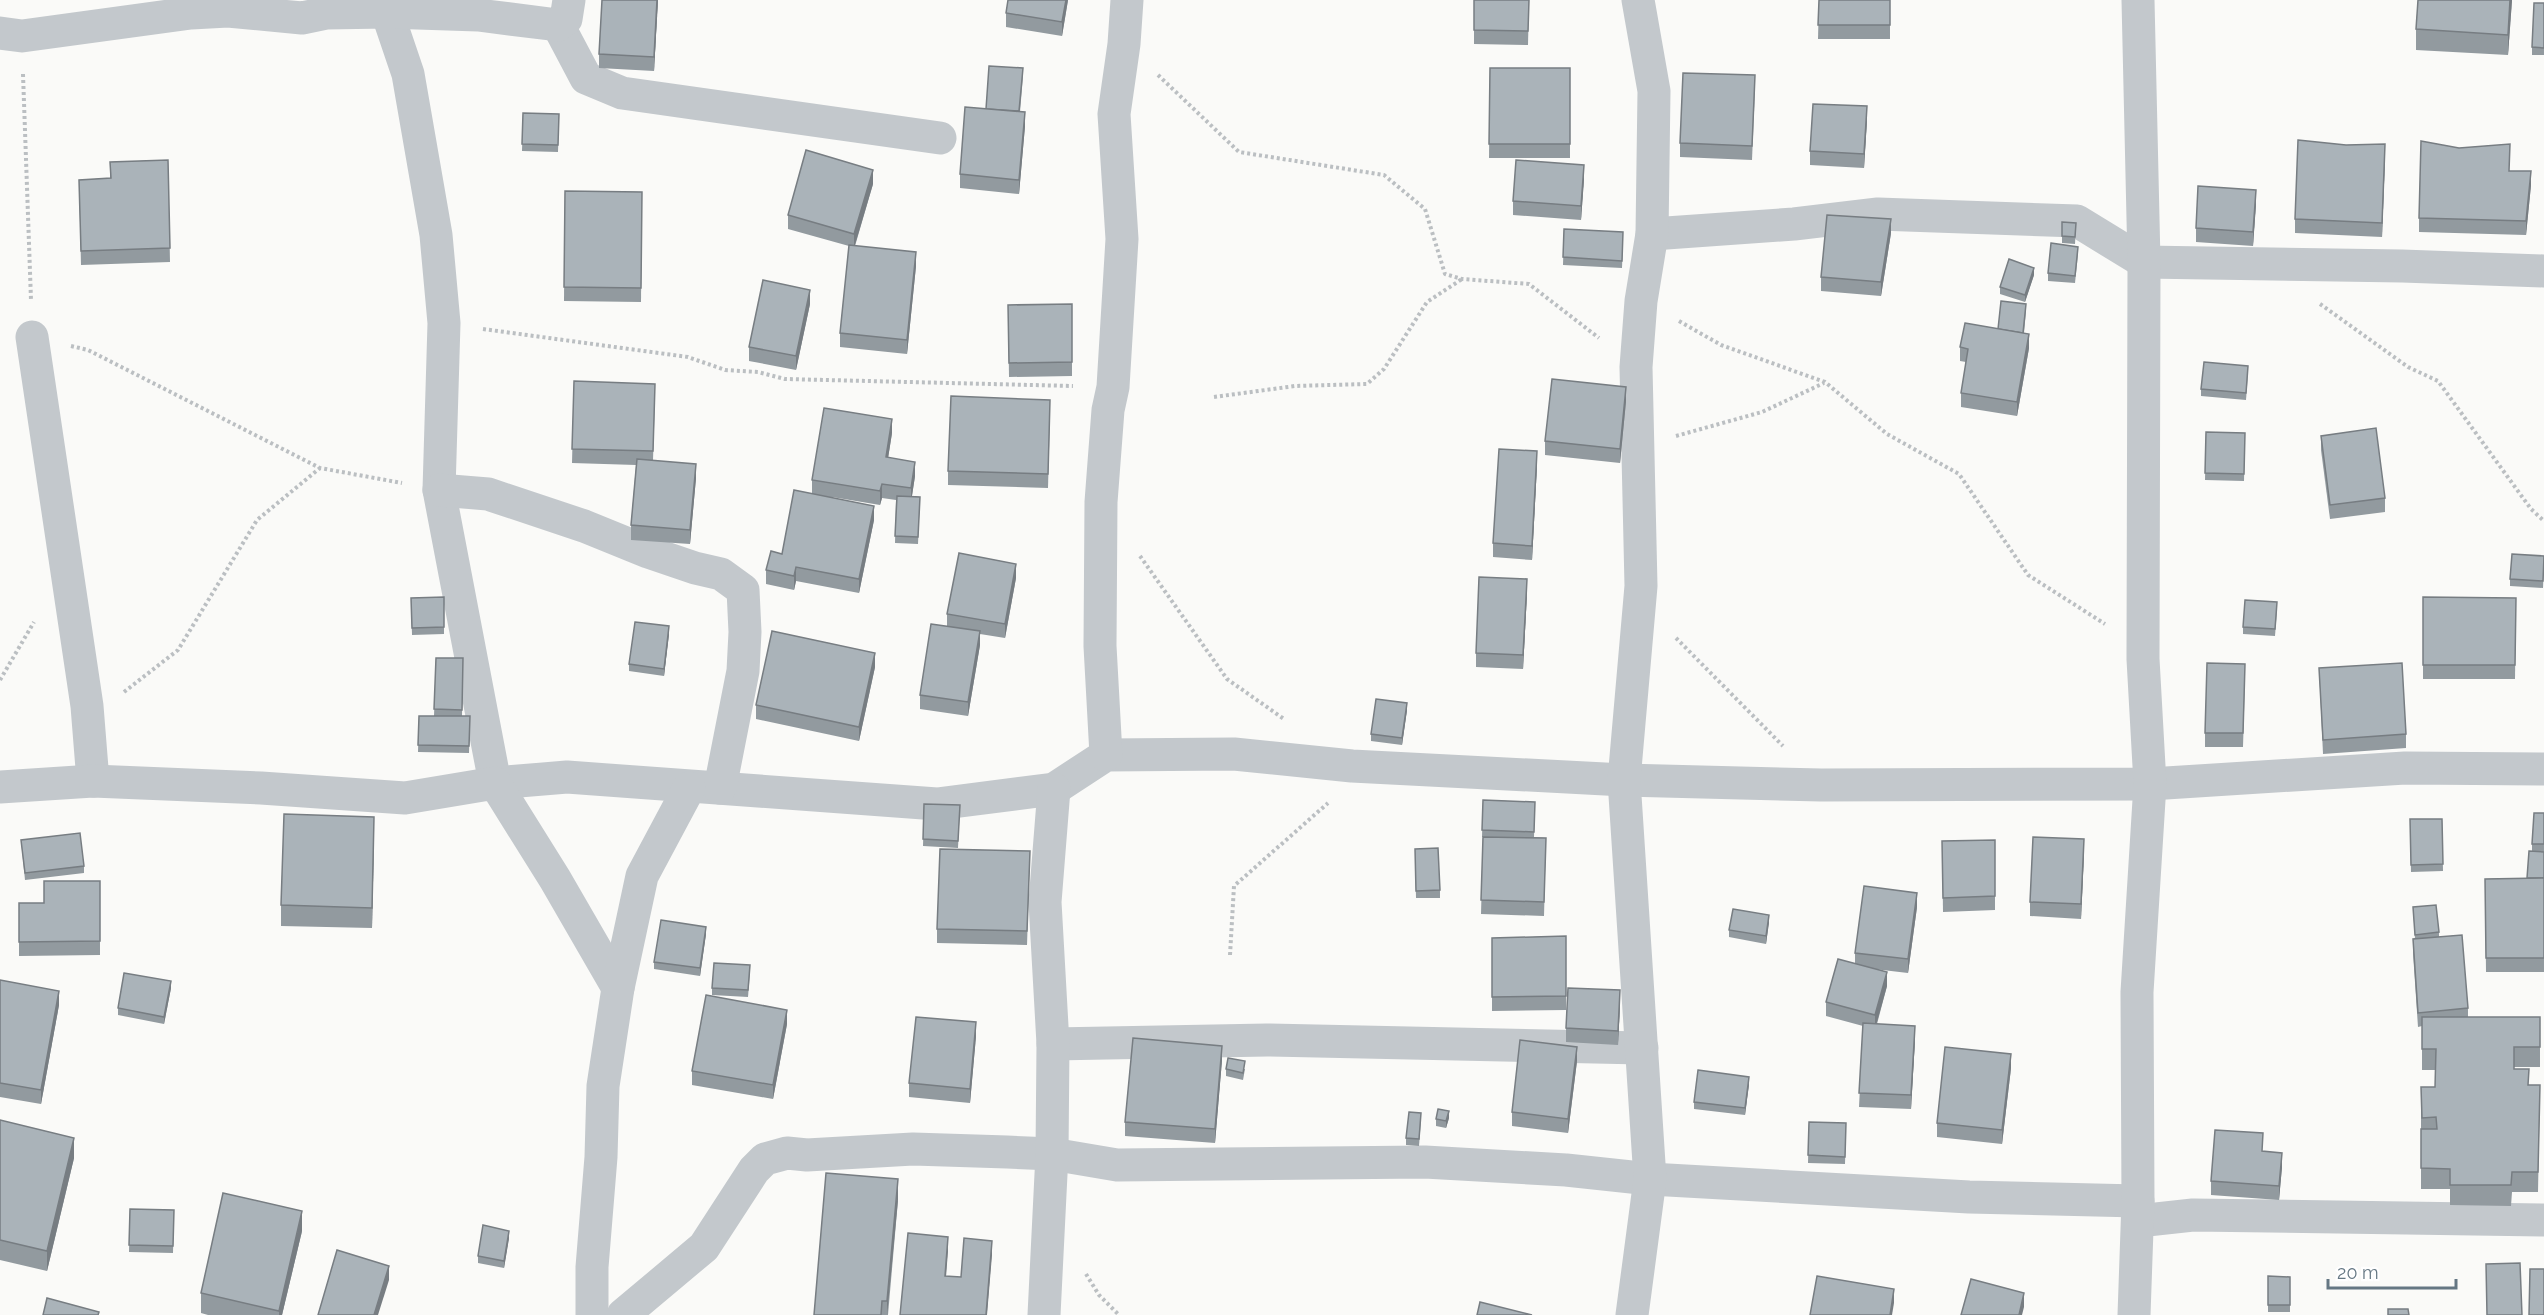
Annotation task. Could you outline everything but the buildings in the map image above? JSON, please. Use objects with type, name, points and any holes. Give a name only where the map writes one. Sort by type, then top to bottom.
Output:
[{"type":"street","points":[[1106,756],[1100,646],[1101,502],[1108,410],[1113,387],[1122,239],[1114,114],[1125,44],[1127,0]]},
{"type":"street","points":[[1632,1315],[1650,1179],[1624,780],[1641,586],[1636,367],[1641,301],[1652,234],[1654,91],[1638,0]]},
{"type":"street","points":[[2134,1315],[2138,1211],[2137,992],[2150,784],[2143,659],[2144,262],[2138,0]]},
{"type":"street","points":[[11,35],[191,13],[227,6],[302,18],[390,6],[478,15],[564,13],[586,78],[622,93],[940,138]]},
{"type":"street","points":[[390,6],[410,85],[436,235],[444,323],[439,490],[495,783],[555,879],[618,988]]},
{"type":"street","points":[[1652,234],[1794,224],[1878,214],[2077,221],[2144,262],[2402,266],[2544,271]]},
{"type":"street","points":[[32,337],[87,706],[93,782]]},
{"type":"street","points":[[439,490],[488,494],[584,526],[667,559],[721,574],[743,590],[745,632],[743,671],[704,788],[642,876],[618,988],[603,1086],[601,1156],[592,1267],[592,1315]]},
{"type":"street","points":[[0,787],[93,782],[261,788],[405,798],[495,783],[567,777],[937,804],[1054,789],[1106,756],[1234,754],[1352,766],[1624,780],[1821,785],[2150,784],[2405,768],[2544,769]]},
{"type":"street","points":[[1044,1315],[1052,1154],[1053,1044],[1045,902],[1054,789]]},
{"type":"street","points":[[1053,1044],[1267,1040],[1642,1048]]},
{"type":"street","points":[[623,1315],[704,1247],[754,1170],[765,1159],[787,1153],[807,1155],[913,1149],[1052,1154],[1117,1165],[1425,1162],[1566,1170],[1650,1179],[1969,1197],[2193,1215],[2544,1220]]},
{"type":"path","points":[[11,35],[32,337],[88,350],[320,468],[439,490]]},
{"type":"path","points":[[1125,44],[1239,152],[1384,175],[1425,209],[1445,274],[1462,279],[1529,284],[1636,367]]},
{"type":"path","points":[[1214,397],[1295,386],[1367,384],[1384,369],[1427,302],[1462,279]]},
{"type":"path","points":[[2311,298],[2408,367],[2438,381],[2531,509],[2544,521]]},
{"type":"path","points":[[1641,301],[1720,345],[1825,382],[1887,435],[1959,474],[2028,575],[2128,638],[2143,659]]},
{"type":"path","points":[[444,323],[688,357],[725,370],[758,372],[785,379],[1113,387]]},
{"type":"path","points":[[1637,447],[1762,411],[1825,382]]},
{"type":"path","points":[[124,693],[178,650],[257,520],[320,468]]},
{"type":"path","points":[[1641,586],[1664,625],[1821,785]]}]
